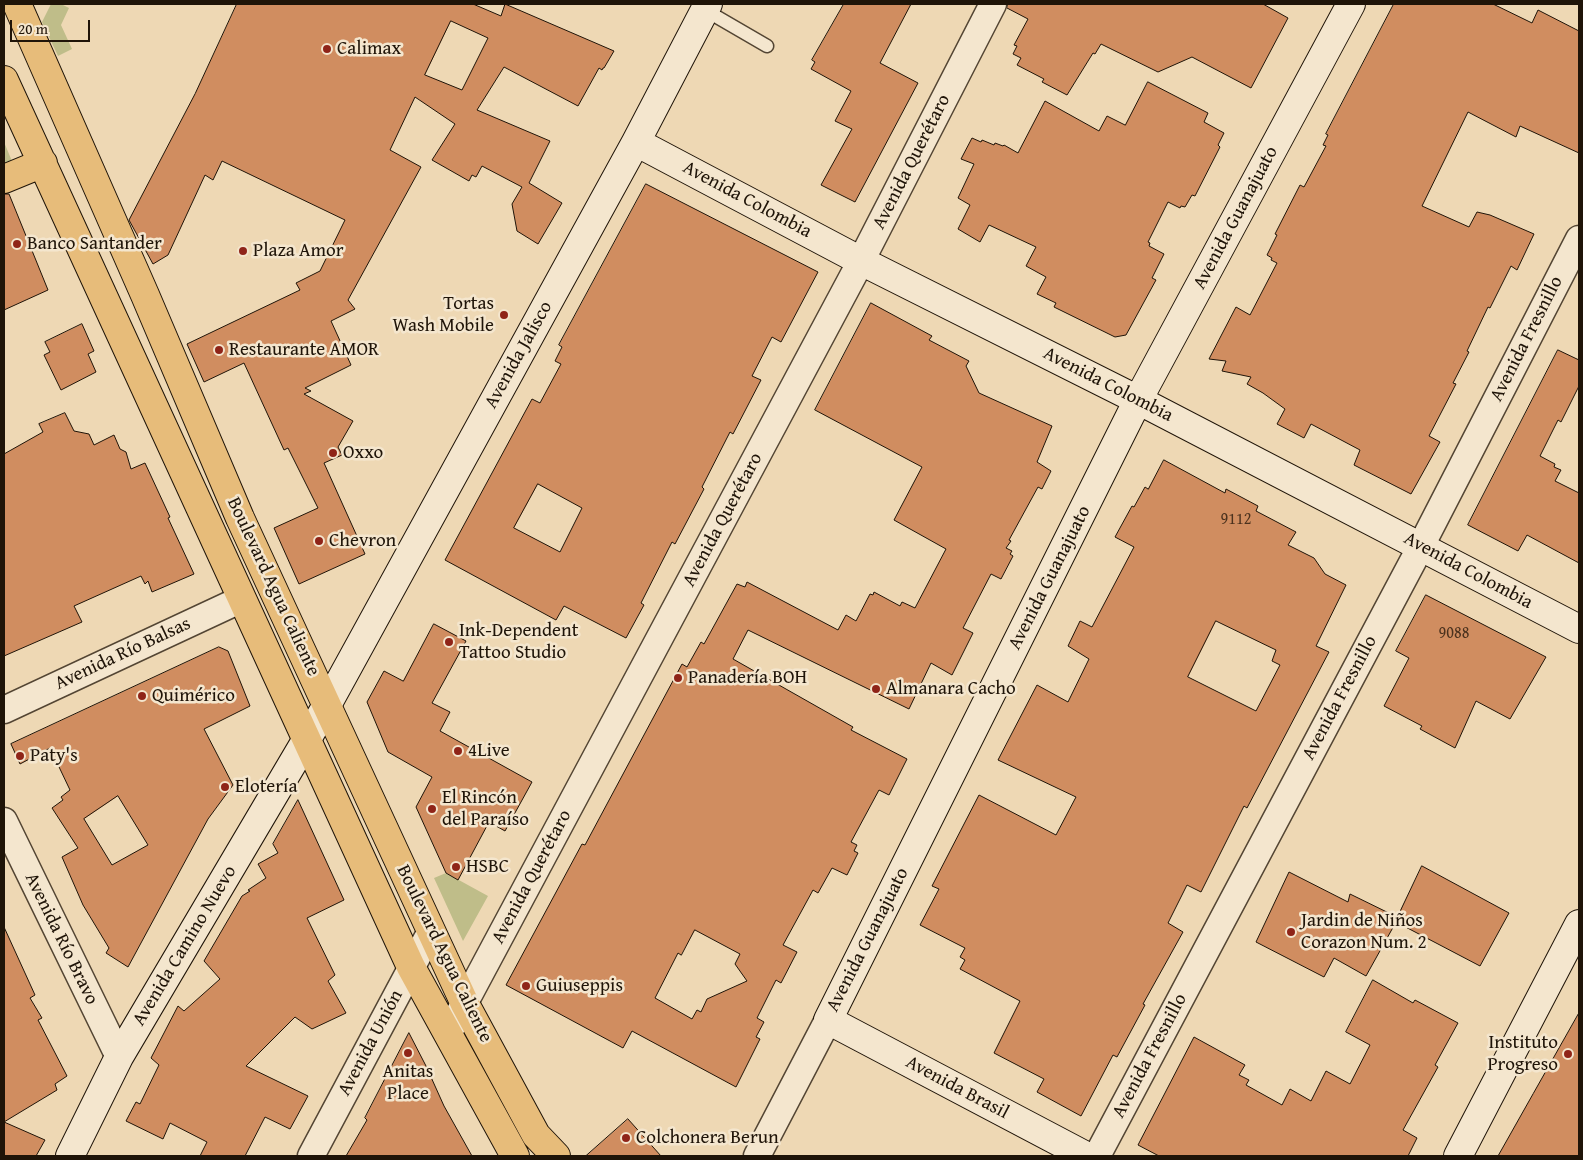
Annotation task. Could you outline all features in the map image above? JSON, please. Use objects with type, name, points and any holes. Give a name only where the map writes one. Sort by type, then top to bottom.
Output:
[{"type":"main road","points":[[4,20],[15,4]]},
{"type":"main road","name":"Boulevard Agua Caliente","points":[[15,4],[146,295],[240,518],[465,1004],[536,1135],[556,1156]]},
{"type":"main road","name":"Avenida Guanajuato","points":[[828,1020],[1138,400],[1351,4]]},
{"type":"main road","name":"Avenida Jalisco","points":[[306,740],[328,705],[636,142],[707,7]]},
{"type":"main road","name":"Boulevard Agua Caliente","points":[[4,80],[411,967],[515,1156]]},
{"type":"main road","name":"Avenida Colombia","points":[[636,142],[861,260],[1138,400],[1579,629]]},
{"type":"main road","points":[[4,179],[43,163]]},
{"type":"main road","name":"Avenida Camino Nuevo","points":[[70,1156],[119,1057],[306,740]]},
{"type":"main road","points":[[1458,1156],[1579,924]]},
{"type":"main road","name":"Avenida Brasil","points":[[828,1020],[1086,1156]]},
{"type":"street","name":"Avenida Querétaro","points":[[448,1034],[861,260],[993,4]]},
{"type":"street","name":"Avenida Fresnillo","points":[[1098,1156],[1421,546],[1579,239]]},
{"type":"street","name":"Avenida Río Balsas","points":[[4,710],[242,599]]},
{"type":"street","name":"Avenida Río Bravo","points":[[4,821],[119,1057]]},
{"type":"street","name":"Avenida Unión","points":[[311,1156],[431,931]]},
{"type":"street","name":"Avenida Guanajuato","points":[[757,1156],[828,1020]]},
{"type":"lane","points":[[707,7],[767,46]]},
{"type":"shaded area","points":[[51,4],[61,4],[69,8],[61,25],[72,49],[58,56],[42,22]]},
{"type":"shaded area","points":[[4,142],[14,166],[4,170]]},
{"type":"shaded area","points":[[446,873],[488,896],[463,941],[434,878]]},
{"type":"building","points":[[237,4],[473,4],[501,16],[505,4],[614,51],[604,68],[602,70],[599,68],[578,106],[504,67],[477,110],[550,141],[529,183],[562,203],[538,244],[517,231],[512,204],[522,187],[482,166],[476,177],[472,175],[469,181],[432,160],[455,124],[415,97],[390,150],[421,167],[348,300],[355,309],[331,321],[351,365],[305,388],[311,391],[304,394],[353,421],[338,447],[342,455],[324,463],[365,554],[299,584],[274,528],[318,508],[288,448],[284,450],[244,363],[204,382],[187,344],[300,290],[296,283],[320,271],[345,220],[222,161],[213,180],[205,175],[168,255],[153,264],[129,220],[195,94]],"holes":[[[451,21],[488,38],[462,90],[425,75]]]},
{"type":"building","points":[[844,4],[911,4],[880,63],[918,83],[855,202],[821,185],[852,129],[835,121],[851,91],[811,69],[815,62],[812,60]]},
{"type":"building","points":[[1008,4],[1263,4],[1288,18],[1251,88],[1192,57],[1158,72],[1101,44],[1095,54],[1093,53],[1067,95],[1042,82],[1044,79],[1017,65],[1021,58],[1013,54],[1017,46],[1014,45],[1028,19],[1007,8]]},
{"type":"building","points":[[1394,4],[1493,4],[1532,23],[1538,10],[1579,31],[1579,153],[1520,126],[1516,137],[1468,112],[1422,206],[1469,227],[1477,212],[1490,215],[1534,234],[1517,270],[1511,266],[1490,308],[1488,307],[1467,351],[1469,352],[1453,383],[1456,384],[1429,436],[1440,442],[1411,494],[1354,465],[1360,450],[1311,424],[1304,438],[1277,424],[1285,409],[1247,384],[1251,377],[1222,371],[1226,361],[1209,359],[1236,307],[1250,315],[1277,263],[1267,255],[1277,235],[1275,234],[1300,185],[1304,187],[1326,146],[1323,145],[1328,135],[1326,134]]},
{"type":"building","points":[[1148,82],[1208,113],[1204,122],[1224,133],[1218,145],[1220,147],[1195,196],[1192,195],[1185,207],[1181,206],[1180,208],[1168,202],[1148,242],[1150,243],[1149,246],[1164,254],[1152,278],[1156,280],[1126,335],[1115,337],[1054,307],[1056,303],[1037,294],[1046,277],[1026,266],[1036,247],[989,225],[980,242],[958,229],[970,205],[958,198],[974,164],[961,159],[972,138],[994,145],[995,143],[1004,145],[1018,153],[1045,101],[1099,131],[1107,116],[1125,125]]},
{"type":"building","points":[[646,184],[818,272],[781,342],[772,337],[752,376],[761,380],[733,434],[730,432],[702,487],[704,489],[675,544],[672,542],[641,603],[644,605],[626,638],[564,606],[556,620],[445,560],[532,399],[540,403],[561,364],[555,361],[562,347],[559,345]],"holes":[[[538,484],[582,508],[560,552],[514,528]]]},
{"type":"building","name":"Banco Santander","points":[[4,194],[9,194],[48,290],[4,310]]},
{"type":"building","points":[[871,303],[932,336],[929,340],[969,361],[966,366],[979,393],[1052,426],[1037,462],[1051,471],[1042,489],[1038,487],[1009,540],[1011,541],[1006,548],[1012,551],[1010,554],[1013,556],[1001,579],[991,574],[963,628],[973,633],[952,675],[931,663],[909,709],[748,630],[733,659],[853,727],[851,730],[907,759],[889,795],[879,790],[851,842],[857,845],[854,851],[858,853],[847,875],[832,868],[818,893],[813,890],[783,945],[797,952],[781,983],[776,980],[757,1018],[764,1022],[756,1037],[760,1039],[736,1087],[632,1031],[623,1048],[506,985],[582,844],[585,845],[682,664],[687,667],[701,642],[704,644],[737,584],[745,587],[747,582],[838,630],[846,615],[856,621],[870,594],[873,595],[874,592],[900,606],[902,602],[915,608],[946,549],[894,520],[922,467],[815,410]],"holes":[[[695,930],[740,954],[735,964],[747,981],[707,999],[701,1012],[697,1010],[692,1019],[655,998],[678,953],[681,955]]]},
{"type":"building","points":[[82,324],[94,351],[88,354],[96,372],[61,390],[44,355],[50,352],[45,342]]},
{"type":"building","points":[[1558,350],[1579,360],[1579,386],[1561,422],[1558,420],[1540,456],[1555,464],[1554,467],[1561,470],[1555,481],[1579,493],[1579,563],[1527,535],[1518,551],[1468,525]]},
{"type":"building","points":[[65,413],[74,431],[89,434],[94,445],[114,435],[120,449],[126,452],[131,469],[145,463],[194,574],[152,592],[148,581],[145,584],[141,576],[74,606],[82,622],[4,656],[4,454],[43,432],[39,424]]},
{"type":"building","points":[[1164,460],[1225,493],[1226,489],[1258,506],[1256,511],[1296,532],[1288,545],[1314,558],[1325,574],[1346,585],[1316,646],[1329,652],[1247,808],[1244,806],[1201,892],[1187,885],[1168,923],[1183,932],[1143,1004],[1145,1005],[1117,1057],[1113,1055],[1081,1116],[1037,1092],[1044,1079],[994,1053],[1020,1001],[960,969],[965,960],[960,957],[965,948],[920,925],[939,889],[932,886],[979,795],[1056,835],[1076,797],[998,760],[1037,685],[1068,702],[1089,659],[1068,646],[1080,621],[1092,627],[1134,547],[1115,537],[1145,487],[1148,489]],"holes":[[[1216,621],[1276,650],[1272,661],[1280,665],[1256,711],[1188,677]]]},
{"type":"building","points":[[1426,595],[1546,657],[1510,719],[1476,701],[1455,748],[1420,729],[1422,726],[1384,706],[1409,658],[1396,651]]},
{"type":"building","points":[[434,624],[466,641],[432,703],[450,712],[440,731],[532,782],[505,831],[489,822],[458,880],[446,873],[416,807],[432,777],[388,752],[367,702],[384,671],[403,681]]},
{"type":"building","points":[[219,647],[228,651],[250,706],[204,729],[233,785],[208,819],[128,967],[106,953],[109,948],[83,905],[62,857],[78,848],[52,808],[63,800],[61,797],[70,790],[50,748],[20,764],[11,744]],"holes":[[[118,796],[148,845],[112,865],[84,819]]]},
{"type":"building","points":[[298,800],[344,900],[307,918],[335,975],[328,981],[346,1013],[312,1029],[295,1017],[246,1066],[308,1096],[290,1129],[265,1117],[245,1156],[200,1156],[207,1142],[170,1123],[163,1139],[126,1121],[136,1102],[140,1104],[159,1065],[151,1058],[178,1006],[184,1011],[220,979],[204,961],[242,896],[266,878],[258,864],[278,853],[273,844]]},
{"type":"building","points":[[1422,866],[1509,913],[1480,966],[1396,922],[1366,976],[1334,958],[1324,977],[1256,942],[1289,872],[1348,902],[1350,894],[1397,917]]},
{"type":"building","points":[[4,927],[35,995],[30,998],[42,1018],[38,1020],[67,1076],[55,1084],[57,1090],[4,1122]]},
{"type":"building","points":[[1373,980],[1413,1003],[1415,1000],[1458,1023],[1435,1065],[1438,1067],[1403,1130],[1417,1138],[1408,1156],[1159,1156],[1138,1145],[1194,1037],[1245,1065],[1239,1075],[1249,1080],[1246,1085],[1282,1105],[1290,1089],[1311,1101],[1326,1071],[1350,1084],[1370,1045],[1346,1032]]},
{"type":"building","name":"Instituto Progreso","points":[[1579,1013],[1579,1156],[1498,1156],[1533,1094]]},
{"type":"building","points":[[409,1033],[444,1106],[472,1156],[346,1156],[367,1120],[365,1118]]},
{"type":"building","name":"Colchonera Berun","points":[[628,1119],[661,1156],[586,1156]]},
{"type":"building","points":[[4,1122],[45,1140],[36,1156],[4,1156]]},
{"type":"place","name":"Calimax","points":[[327,49]]},
{"type":"place","name":"Banco Santander","points":[[17,244]]},
{"type":"place","name":"Plaza Amor","points":[[243,251]]},
{"type":"place","name":"Tortas Wash Mobile","points":[[504,315]]},
{"type":"place","name":"Restaurante AMOR","points":[[219,350]]},
{"type":"place","name":"Oxxo","points":[[333,453]]},
{"type":"place","name":"Chevron","points":[[319,541]]},
{"type":"place","name":"Ink-Dependent Tattoo Studio","points":[[449,642]]},
{"type":"place","name":"Panadería BOH","points":[[678,678]]},
{"type":"place","name":"Almanara Cacho","points":[[876,689]]},
{"type":"place","name":"Quimérico","points":[[142,696]]},
{"type":"place","name":"4Live","points":[[458,751]]},
{"type":"place","name":"Paty's","points":[[20,756]]},
{"type":"place","name":"Elotería","points":[[225,787]]},
{"type":"place","name":"El Rincón del Paraíso","points":[[432,809]]},
{"type":"place","name":"HSBC","points":[[456,867]]},
{"type":"place","name":"Jardin de Niños Corazon Num. 2","points":[[1291,932]]},
{"type":"place","name":"Guiuseppis","points":[[526,986]]},
{"type":"place","name":"Anitas Place","points":[[408,1053]]},
{"type":"place","name":"Instituto Progreso","points":[[1568,1054]]},
{"type":"place","name":"Colchonera Berun","points":[[626,1138]]}]
